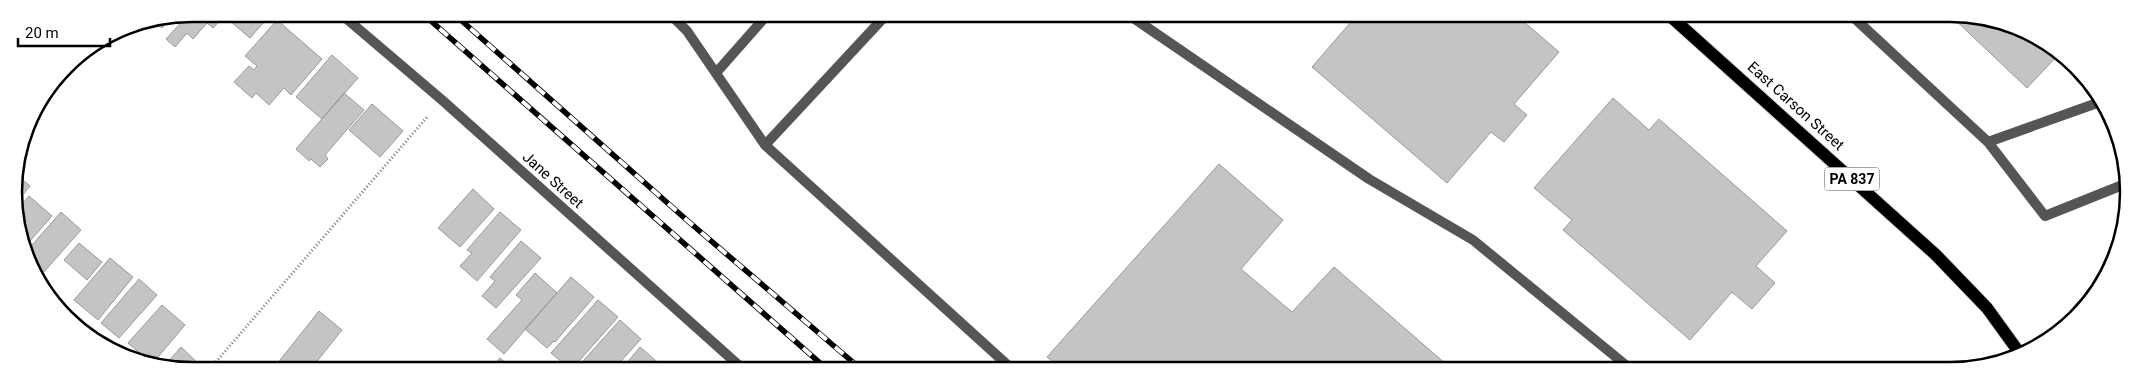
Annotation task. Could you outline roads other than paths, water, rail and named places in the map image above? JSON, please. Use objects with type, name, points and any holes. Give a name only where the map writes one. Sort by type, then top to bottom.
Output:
[{"type":"main road","name":"East Carson Street","points":[[1678,23],[1936,254],[1987,308],[2017,349]]},
{"type":"street","name":"Jane Street","points":[[351,23],[442,100],[735,362]]},
{"type":"street","points":[[679,23],[686,30],[765,145],[1004,362]]},
{"type":"street","points":[[716,73],[760,23]]},
{"type":"street","points":[[765,145],[879,23]]},
{"type":"street","points":[[1142,23],[1369,179],[1473,240],[1622,362]]},
{"type":"street","points":[[1860,23],[1988,142],[2045,216],[2119,186]]},
{"type":"street","points":[[1988,142],[2095,104]]},
{"type":"railway","points":[[433,23],[819,362]]},
{"type":"railway","points":[[464,23],[689,222],[853,362]]}]
